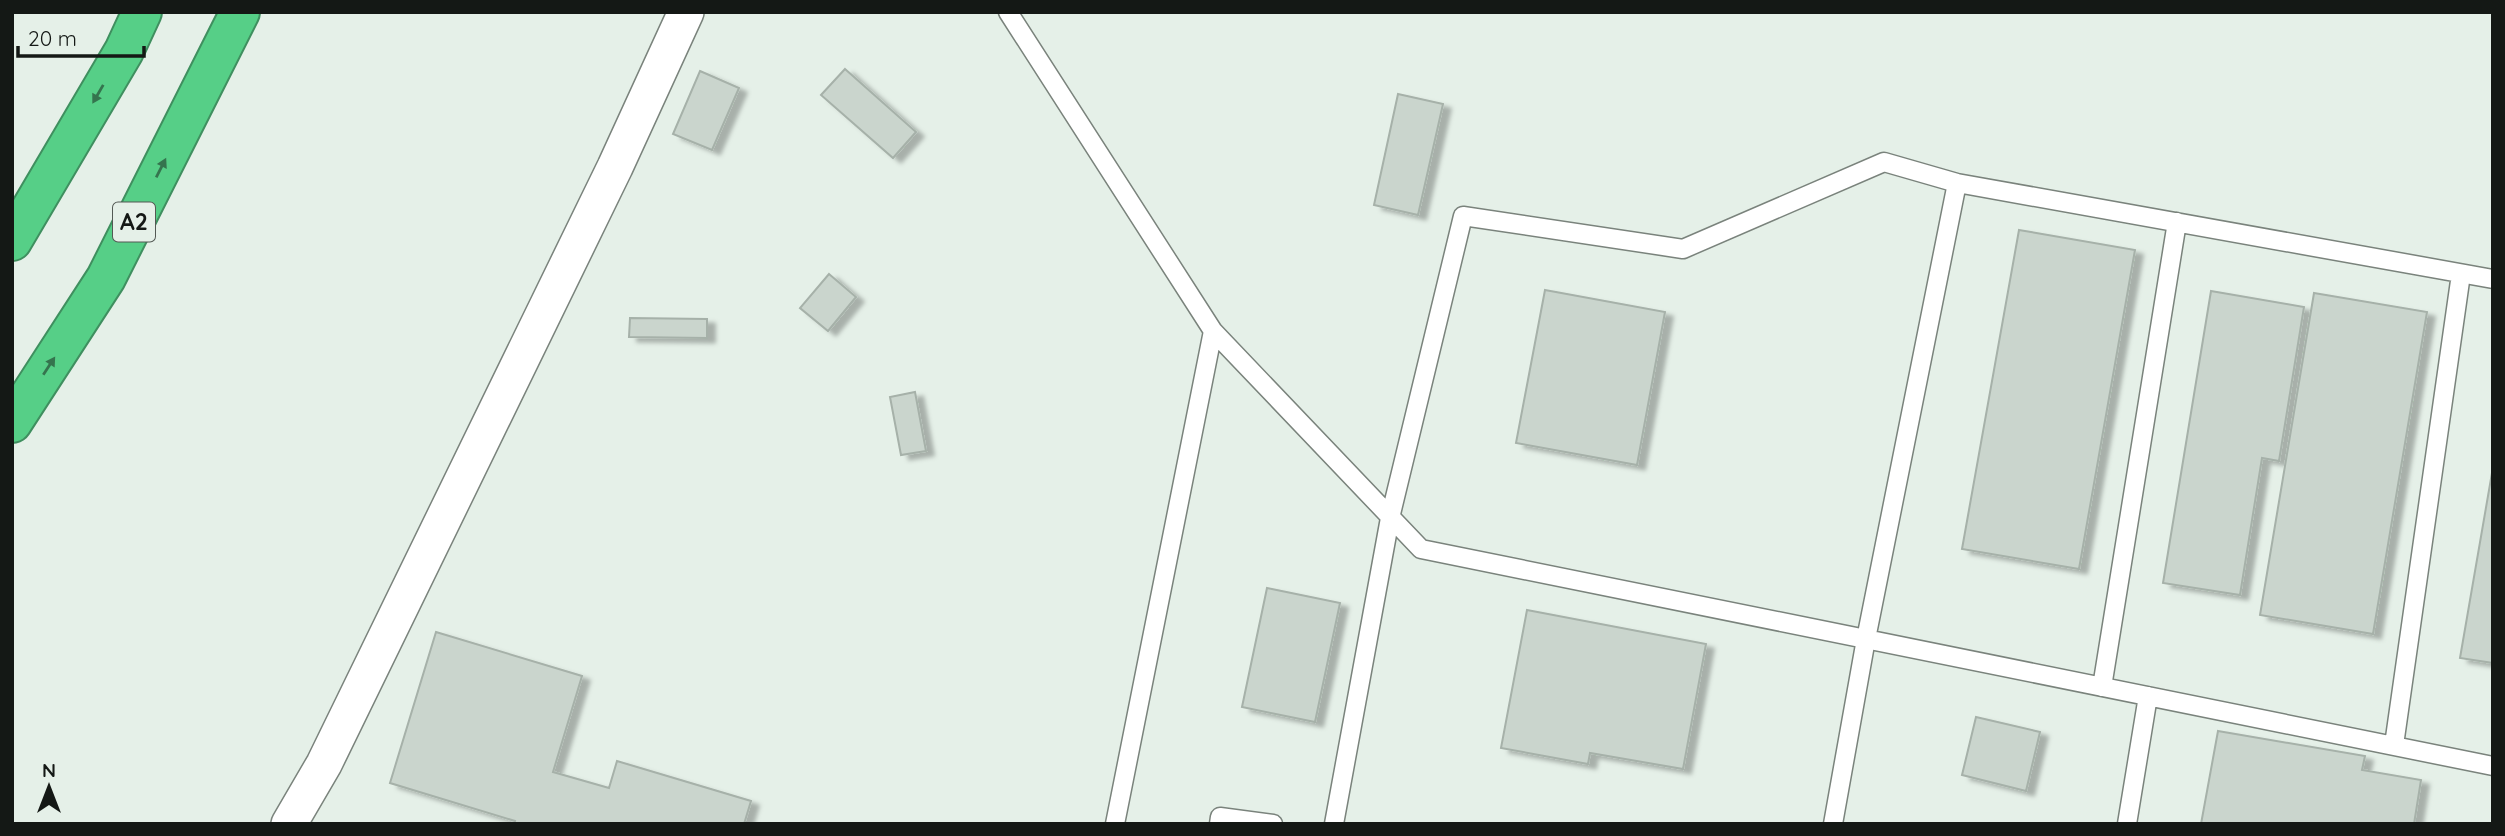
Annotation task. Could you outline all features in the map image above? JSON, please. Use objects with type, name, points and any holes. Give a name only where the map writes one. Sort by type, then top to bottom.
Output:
[{"type":"highway","points":[[12,241],[124,51],[142,12]]},
{"type":"highway","name":"A2","points":[[12,423],[106,278],[240,12]]},
{"type":"street","points":[[289,824],[336,740],[615,167],[686,12]]},
{"type":"lane","points":[[1008,12],[1213,331],[1421,549],[2493,766]]},
{"type":"lane","points":[[1334,824],[1390,518],[1463,216],[1683,249],[1884,162],[1957,183],[2493,279]]},
{"type":"lane","points":[[1832,824],[1957,183]]},
{"type":"lane","points":[[2102,687],[2177,222]]},
{"type":"lane","points":[[2393,746],[2461,274]]},
{"type":"lane","points":[[1115,824],[1213,331]]},
{"type":"lane","points":[[2127,824],[2148,696]]},
{"type":"lane","points":[[1219,824],[1220,817],[1273,824]]},
{"type":"building","points":[[845,69],[916,132],[893,158],[821,95]]},
{"type":"building","points":[[700,71],[739,88],[712,150],[673,134]]},
{"type":"building","points":[[1398,94],[1443,104],[1418,215],[1374,205]]},
{"type":"building","points":[[2019,230],[2135,250],[2079,569],[1962,549]]},
{"type":"building","points":[[829,274],[856,297],[828,331],[800,308]]},
{"type":"building","points":[[1545,290],[1665,312],[1637,465],[1516,443]]},
{"type":"building","points":[[2211,291],[2304,307],[2279,461],[2262,458],[2240,595],[2163,583]]},
{"type":"building","points":[[2314,293],[2427,312],[2373,634],[2260,615]]},
{"type":"building","points":[[630,318],[707,319],[707,338],[629,337]]},
{"type":"building","points":[[915,392],[926,451],[901,455],[890,397]]},
{"type":"building","points":[[2493,467],[2493,663],[2460,658]]},
{"type":"building","points":[[1267,588],[1340,603],[1315,722],[1242,707]]},
{"type":"building","points":[[1527,610],[1706,644],[1683,769],[1590,753],[1588,764],[1501,748]]},
{"type":"building","points":[[436,632],[582,676],[553,772],[609,788],[617,761],[751,801],[744,824],[514,824],[515,821],[390,783]]},
{"type":"building","points":[[1976,717],[2040,732],[2026,791],[1962,775]]},
{"type":"building","points":[[2218,731],[2365,756],[2362,770],[2421,780],[2414,824],[2201,824]]}]
